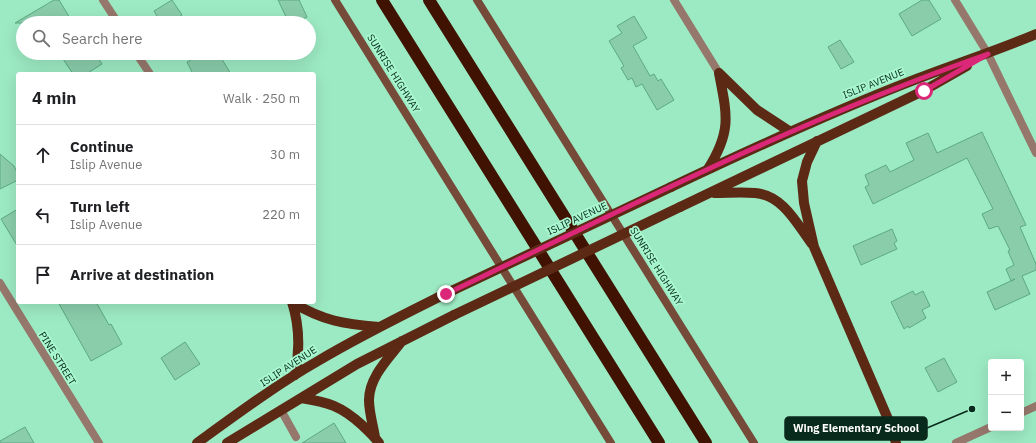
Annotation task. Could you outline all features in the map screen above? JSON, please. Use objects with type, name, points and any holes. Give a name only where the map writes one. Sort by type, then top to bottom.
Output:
[{"type":"highway","points":[[382,0],[660,443]]},
{"type":"highway","points":[[429,0],[706,443]]},
{"type":"main road","name":"SUNRISE HIGHWAY","points":[[334,0],[611,443]]},
{"type":"main road","name":"SUNRISE HIGHWAY","points":[[477,0],[754,443]]},
{"type":"main road","name":"ISLIP AVENUE","points":[[197,443],[295,375],[379,327],[446,294],[789,131],[916,79],[988,54],[1036,34]]},
{"type":"main road","name":"ISLIP AVENUE","points":[[228,443],[301,398],[405,338],[924,91],[988,54]]},
{"type":"main road","points":[[719,73],[762,114],[789,131]]},
{"type":"main road","points":[[708,169],[723,141],[727,122],[719,73]]},
{"type":"main road","points":[[817,141],[807,162],[802,181],[804,203],[814,247],[891,426],[896,443]]},
{"type":"main road","points":[[710,193],[756,193],[772,198],[786,210],[814,247]]},
{"type":"main road","points":[[292,304],[299,338],[295,375]]},
{"type":"main road","points":[[295,304],[314,315],[332,322],[379,327]]},
{"type":"main road","points":[[377,440],[369,398],[370,389],[378,372],[405,338]]},
{"type":"main road","points":[[301,398],[339,406],[352,415],[377,440]]},
{"type":"street","points":[[103,0],[113,16]]},
{"type":"street","points":[[674,0],[719,73]]},
{"type":"street","points":[[955,0],[988,54],[1036,153]]},
{"type":"street","points":[[141,60],[149,72]]},
{"type":"street","name":"PINE STREET","points":[[0,283],[99,443]]},
{"type":"street","points":[[1024,412],[1036,406]]},
{"type":"street","points":[[281,410],[296,437]]},
{"type":"street","points":[[956,443],[988,428]]},
{"type":"building","points":[[54,0],[59,0],[69,16],[27,16]]},
{"type":"building","points":[[172,0],[182,15],[157,16],[154,11]]},
{"type":"building","points":[[278,0],[299,0],[307,16],[286,16]]},
{"type":"building","points":[[922,0],[929,0],[941,19],[912,36],[899,14]]},
{"type":"building","points":[[634,16],[647,38],[633,46],[650,76],[654,74],[658,81],[661,79],[674,100],[657,110],[642,84],[636,87],[632,78],[628,80],[621,68],[624,66],[609,41],[622,33],[617,26]]},
{"type":"building","points":[[840,40],[854,62],[841,69],[828,47]]},
{"type":"building","points":[[64,60],[99,60],[102,64],[89,72],[72,72]]},
{"type":"building","points":[[191,60],[222,60],[230,72],[192,72],[187,62]]},
{"type":"building","points":[[982,132],[1026,225],[1020,227],[1036,264],[1036,270],[1022,276],[1030,294],[995,310],[987,292],[1011,281],[1006,269],[1014,265],[1008,251],[1010,250],[998,226],[989,229],[982,214],[993,209],[967,158],[873,204],[865,187],[869,185],[865,175],[886,165],[890,172],[914,160],[906,143],[928,133],[937,153]]},
{"type":"building","points":[[0,154],[14,166],[16,170],[16,181],[0,189]]},
{"type":"building","points":[[16,210],[16,244],[1,219]]},
{"type":"building","points":[[892,229],[897,241],[894,243],[897,249],[861,265],[853,246]]},
{"type":"building","points":[[913,291],[915,295],[923,291],[930,306],[922,310],[926,318],[909,328],[908,326],[904,329],[891,302]]},
{"type":"building","points":[[59,304],[97,304],[109,325],[111,324],[122,344],[91,361]]},
{"type":"building","points":[[185,342],[200,364],[175,380],[161,358]]},
{"type":"building","points":[[944,358],[957,382],[938,392],[925,368]]},
{"type":"building","points":[[334,423],[346,443],[302,443]]},
{"type":"building","points":[[25,427],[34,443],[0,443],[0,441]]},
{"type":"place","name":"Wing Elementary School","points":[[972,409]]},
{"type":"route","points":[[446,294],[789,131],[916,79],[988,54],[924,91]]}]
